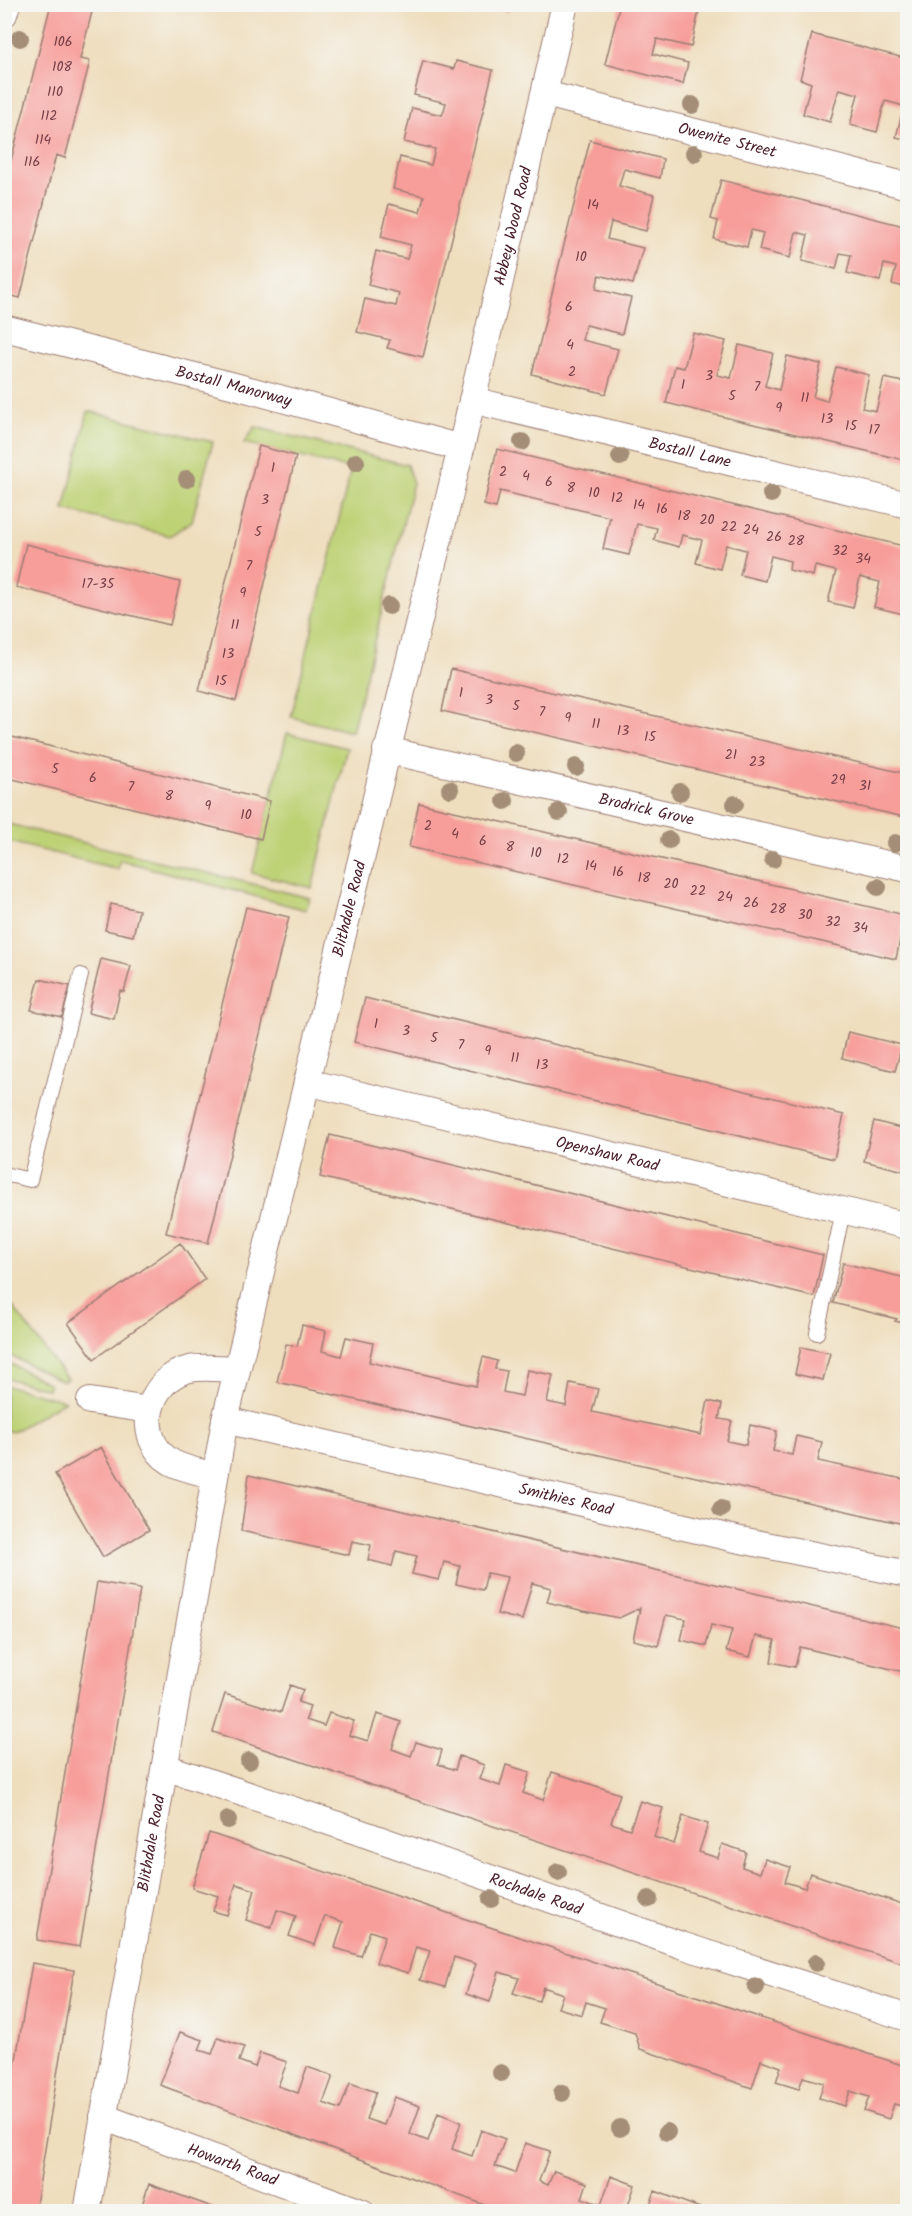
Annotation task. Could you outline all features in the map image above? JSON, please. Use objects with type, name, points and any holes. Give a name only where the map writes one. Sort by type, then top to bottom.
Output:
[{"type":"street","points":[[4,14],[7,4]]},
{"type":"street","name":"Abbey Wood Road","points":[[461,448],[565,4]]},
{"type":"street","name":"Owenite Street","points":[[545,94],[908,186]]},
{"type":"street","name":"Bostall Manorway","points":[[4,328],[461,448]]},
{"type":"street","name":"Bostall Lane","points":[[472,400],[908,505]]},
{"type":"street","name":"Blithdale Road","points":[[87,2211],[225,1420],[461,448]]},
{"type":"street","name":"Brodrick Grove","points":[[386,750],[908,869]]},
{"type":"street","name":"Openshaw Road","points":[[307,1082],[908,1226]]},
{"type":"street","points":[[215,1476],[170,1461],[163,1455],[150,1436],[149,1410],[153,1397],[163,1384],[180,1372],[197,1368],[236,1369]]},
{"type":"street","points":[[90,1401],[149,1410]]},
{"type":"street","name":"Smithies Road","points":[[225,1420],[736,1539],[908,1574]]},
{"type":"street","name":"Rochdale Road","points":[[165,1767],[681,1945],[908,2018]]},
{"type":"street","name":"Howarth Road","points":[[104,2117],[361,2211]]},
{"type":"lane","points":[[4,1174],[30,1180],[81,975]]},
{"type":"lane","points":[[817,1333],[843,1211]]},
{"type":"green space","points":[[88,411],[213,442],[192,521],[170,536],[64,510]]},
{"type":"green space","points":[[255,427],[407,465],[413,483],[352,732],[291,717],[351,469],[244,443]]},
{"type":"green space","points":[[287,733],[347,748],[312,888],[252,873]]},
{"type":"green space","points":[[4,823],[310,898],[306,910],[120,860],[118,869],[5,841]]},
{"type":"green space","points":[[5,1301],[10,1303],[67,1379],[62,1381],[5,1353]]},
{"type":"green space","points":[[5,1361],[50,1384],[48,1389],[5,1378]]},
{"type":"green space","points":[[5,1385],[65,1401],[13,1432],[5,1430]]},
{"type":"building","points":[[51,4],[94,4],[80,59],[90,61],[65,158],[56,155],[20,298],[4,294],[4,188]]},
{"type":"building","points":[[620,4],[671,4],[699,11],[691,47],[657,39],[653,54],[688,63],[683,84],[605,64]]},
{"type":"building","points":[[483,5],[510,5],[509,12]]},
{"type":"building","points":[[812,34],[908,59],[908,140],[896,137],[904,106],[885,101],[877,132],[850,125],[858,94],[839,89],[830,122],[803,114],[811,83],[800,79]]},
{"type":"building","points":[[423,61],[454,69],[456,61],[493,70],[423,357],[387,348],[390,340],[357,332],[365,299],[396,306],[399,293],[368,285],[376,251],[407,259],[411,245],[381,237],[389,204],[420,212],[424,196],[393,189],[400,157],[431,165],[435,149],[404,142],[412,108],[442,115],[446,103],[414,95]]},
{"type":"building","points":[[590,140],[663,159],[660,178],[624,169],[619,186],[654,195],[646,231],[611,222],[607,239],[643,248],[633,284],[599,275],[596,289],[631,298],[622,334],[586,325],[582,340],[618,349],[606,394],[532,374]]},
{"type":"building","points":[[721,180],[908,227],[908,288],[892,284],[896,267],[884,264],[880,281],[847,273],[851,255],[840,253],[836,269],[802,261],[808,235],[796,232],[790,258],[759,250],[763,233],[751,230],[747,247],[714,239],[718,221],[711,219]]},
{"type":"building","points":[[693,333],[726,341],[717,375],[731,378],[739,345],[773,353],[765,386],[779,390],[787,356],[821,364],[813,397],[827,401],[836,367],[869,375],[862,408],[876,411],[884,378],[908,383],[908,461],[666,403],[675,366],[684,368]]},
{"type":"building","points":[[259,446],[296,456],[236,701],[199,691]]},
{"type":"building","points":[[497,449],[908,547],[908,615],[874,607],[880,582],[860,577],[853,608],[828,602],[836,571],[815,566],[813,576],[789,570],[790,561],[771,556],[765,581],[740,575],[746,550],[726,545],[720,569],[696,563],[702,540],[682,535],[679,547],[654,540],[657,528],[637,524],[629,555],[603,549],[610,517],[500,491],[496,508],[484,505]]},
{"type":"building","points":[[26,544],[180,582],[170,625],[16,587]]},
{"type":"building","points":[[451,669],[908,774],[908,818],[442,711]]},
{"type":"building","points":[[4,735],[270,801],[261,839],[4,777]]},
{"type":"building","points":[[419,803],[905,915],[896,959],[409,847]]},
{"type":"building","points":[[111,904],[139,910],[133,936],[105,930]]},
{"type":"building","points":[[246,907],[289,917],[208,1243],[166,1233]]},
{"type":"building","points":[[101,959],[131,966],[124,992],[120,991],[114,1019],[88,1013]]},
{"type":"building","points":[[39,979],[70,986],[62,1017],[31,1010]]},
{"type":"building","points":[[365,998],[844,1115],[834,1159],[354,1042]]},
{"type":"building","points":[[848,1032],[902,1045],[895,1071],[842,1058]]},
{"type":"building","points":[[874,1121],[908,1130],[908,1172],[864,1161]]},
{"type":"building","points":[[330,1135],[823,1255],[814,1297],[320,1177]]},
{"type":"building","points":[[180,1243],[205,1279],[94,1359],[68,1323]]},
{"type":"building","points":[[843,1263],[906,1278],[908,1324],[895,1321],[897,1319],[833,1303]]},
{"type":"building","points":[[302,1325],[326,1331],[322,1351],[341,1356],[346,1337],[373,1343],[369,1362],[476,1386],[483,1357],[497,1361],[495,1369],[507,1371],[503,1392],[522,1396],[527,1370],[553,1375],[547,1402],[566,1406],[570,1383],[598,1389],[592,1412],[701,1435],[708,1401],[722,1404],[719,1419],[732,1421],[727,1441],[746,1445],[750,1425],[777,1431],[773,1451],[792,1455],[796,1436],[822,1442],[818,1461],[908,1480],[908,1525],[277,1382],[286,1344],[297,1346]]},
{"type":"building","points":[[801,1347],[830,1353],[823,1380],[795,1374]]},
{"type":"building","points":[[101,1447],[149,1530],[103,1557],[55,1474]]},
{"type":"building","points":[[249,1475],[908,1629],[908,1673],[800,1647],[795,1667],[771,1662],[775,1640],[756,1636],[750,1657],[726,1651],[732,1630],[711,1625],[706,1646],[681,1640],[686,1619],[666,1615],[658,1646],[633,1640],[640,1608],[619,1618],[584,1611],[547,1602],[551,1588],[532,1583],[522,1620],[497,1614],[507,1577],[487,1573],[483,1590],[456,1584],[460,1566],[444,1562],[439,1580],[412,1574],[417,1556],[396,1551],[392,1566],[368,1560],[371,1545],[352,1541],[349,1555],[241,1531]]},
{"type":"building","points":[[97,1582],[140,1589],[80,1947],[37,1940]]},
{"type":"building","points":[[290,1685],[303,1690],[298,1702],[310,1706],[306,1720],[324,1726],[329,1713],[354,1721],[349,1735],[368,1741],[377,1714],[390,1718],[401,1722],[392,1749],[411,1756],[416,1742],[442,1750],[438,1764],[455,1770],[459,1756],[484,1765],[479,1779],[500,1786],[506,1765],[530,1772],[523,1793],[543,1800],[552,1772],[620,1794],[611,1823],[630,1829],[640,1801],[663,1808],[654,1837],[674,1844],[683,1816],[708,1824],[699,1852],[718,1858],[722,1844],[746,1852],[742,1867],[760,1873],[765,1859],[790,1867],[785,1882],[805,1888],[810,1873],[908,1906],[908,1965],[213,1732],[225,1694],[281,1712]]},
{"type":"building","points":[[209,1833],[908,2067],[908,2108],[894,2104],[889,2119],[864,2111],[869,2097],[850,2091],[845,2106],[819,2098],[824,2083],[803,2077],[799,2089],[776,2082],[781,2067],[761,2060],[752,2088],[640,2049],[635,2033],[600,2022],[605,2008],[586,2002],[582,2015],[558,2008],[563,1994],[543,1987],[539,2001],[513,1993],[519,1978],[499,1972],[490,2002],[466,1994],[476,1964],[454,1957],[445,1987],[420,1980],[430,1951],[416,1947],[408,1973],[376,1963],[385,1936],[370,1931],[361,1956],[335,1948],[343,1922],[325,1916],[315,1945],[289,1936],[296,1916],[277,1910],[271,1928],[246,1920],[255,1890],[236,1884],[227,1915],[213,1911],[218,1896],[192,1888]]},
{"type":"building","points":[[32,1963],[74,1970],[35,2211],[4,2211],[4,2131]]},
{"type":"building","points":[[180,2032],[203,2040],[199,2050],[212,2054],[218,2038],[244,2047],[239,2061],[255,2067],[260,2053],[287,2062],[278,2086],[298,2093],[307,2067],[333,2076],[323,2103],[340,2109],[350,2083],[376,2092],[366,2119],[384,2125],[394,2097],[420,2106],[410,2134],[428,2141],[438,2113],[461,2122],[452,2149],[472,2156],[481,2130],[505,2139],[495,2166],[515,2173],[525,2143],[550,2151],[539,2181],[548,2185],[554,2171],[587,2183],[582,2198],[601,2205],[611,2176],[635,2185],[626,2211],[501,2211],[160,2085]]},
{"type":"building","points":[[149,2184],[223,2211],[140,2211]]},
{"type":"building","points":[[655,2191],[708,2211],[648,2211]]}]
